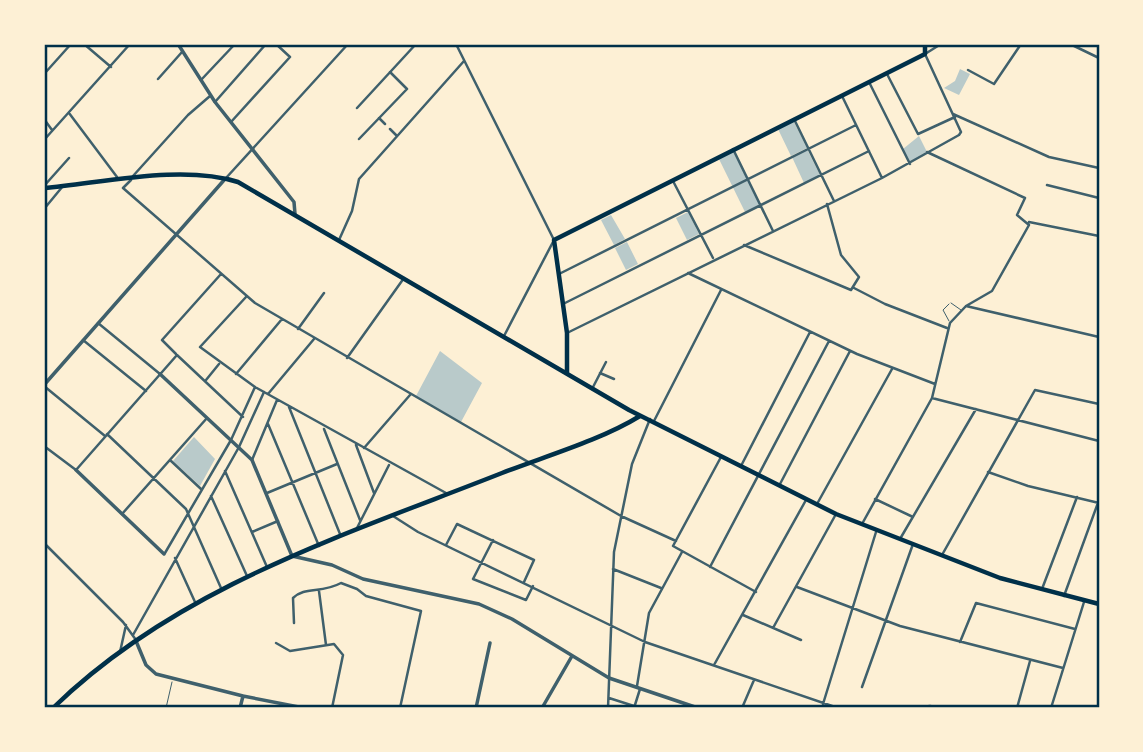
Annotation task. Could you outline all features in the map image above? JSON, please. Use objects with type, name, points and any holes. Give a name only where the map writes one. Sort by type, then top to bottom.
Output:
[{"type":"main road","points":[[567,374],[567,333],[554,240],[925,54],[925,44]]},
{"type":"main road","points":[[44,187],[188,175],[226,178],[253,189],[641,416],[836,514],[1000,578],[1099,604]]},
{"type":"main road","points":[[53,708],[135,637],[222,588],[292,556],[641,416]]},
{"type":"street","points":[[45,73],[71,44]]},
{"type":"street","points":[[84,44],[111,67]]},
{"type":"street","points":[[44,140],[130,44]]},
{"type":"street","points":[[178,44],[215,102],[294,202],[295,214]]},
{"type":"street","points":[[201,80],[235,44]]},
{"type":"street","points":[[215,102],[266,44]]},
{"type":"street","points":[[231,122],[290,57],[276,44]]},
{"type":"street","points":[[222,588],[189,515],[106,435],[44,386],[226,178],[348,44]]},
{"type":"street","points":[[357,108],[416,44]]},
{"type":"street","points":[[456,44],[554,240],[504,336]]},
{"type":"street","points":[[567,333],[910,164],[959,135],[961,132],[954,115],[925,54],[941,44]]},
{"type":"street","points":[[968,70],[994,84],[1021,44]]},
{"type":"street","points":[[1070,44],[1099,58]]},
{"type":"street","points":[[159,79],[183,51]]},
{"type":"street","points":[[339,240],[352,211],[359,178],[464,61]]},
{"type":"street","points":[[359,139],[407,89],[390,72]]},
{"type":"street","points":[[887,72],[918,134],[954,115]]},
{"type":"street","points":[[868,81],[910,164]]},
{"type":"street","points":[[211,95],[188,115],[123,188],[246,296],[282,319],[621,516],[676,541]]},
{"type":"street","points":[[841,95],[882,178]]},
{"type":"street","points":[[69,113],[120,181]]},
{"type":"street","points":[[954,115],[1049,157],[1099,168]]},
{"type":"street","points":[[379,118],[386,124]]},
{"type":"street","points":[[44,119],[52,130]]},
{"type":"street","points":[[793,119],[834,201]]},
{"type":"street","points":[[559,274],[856,125]]},
{"type":"street","points":[[390,129],[396,135]]},
{"type":"street","points":[[733,149],[775,230]]},
{"type":"street","points":[[564,304],[869,151]]},
{"type":"street","points":[[927,152],[1026,198],[1017,215],[1029,222],[1099,236]]},
{"type":"street","points":[[44,187],[69,158]]},
{"type":"street","points":[[673,181],[714,260]]},
{"type":"street","points":[[1047,185],[1099,198]]},
{"type":"street","points":[[44,209],[62,186]]},
{"type":"street","points":[[827,204],[841,255],[859,277],[854,288]]},
{"type":"street","points":[[862,525],[932,398],[950,323],[966,306],[992,291],[1029,222]]},
{"type":"street","points":[[744,245],[831,283],[851,290],[854,288],[885,304],[948,329]]},
{"type":"street","points":[[688,273],[850,351],[936,384]]},
{"type":"street","points":[[221,274],[162,340],[243,418]]},
{"type":"street","points":[[347,358],[404,278]]},
{"type":"street","points":[[608,708],[613,569],[621,516],[636,451],[721,290]]},
{"type":"street","points":[[298,329],[324,293]]},
{"type":"street","points":[[246,296],[201,347],[219,364],[255,387],[390,464],[449,494]]},
{"type":"street","points":[[966,306],[1099,337]]},
{"type":"street","points":[[236,374],[282,319]]},
{"type":"street","points":[[98,323],[160,374],[252,460],[292,556],[332,565],[363,579],[479,604],[512,619],[609,678],[698,708]]},
{"type":"street","points":[[741,466],[810,331]]},
{"type":"street","points":[[135,637],[175,558],[239,447],[266,393],[314,339]]},
{"type":"street","points":[[83,340],[146,391]]},
{"type":"street","points":[[710,567],[830,341]]},
{"type":"street","points":[[779,485],[850,351]]},
{"type":"street","points":[[76,470],[177,355]]},
{"type":"street","points":[[592,388],[606,362]]},
{"type":"street","points":[[206,380],[219,364]]},
{"type":"street","points":[[817,504],[892,369]]},
{"type":"street","points":[[600,373],[614,379]]},
{"type":"street","points":[[44,446],[76,470],[164,554],[243,418],[255,387]]},
{"type":"street","points":[[942,555],[1035,390],[1099,404]]},
{"type":"street","points":[[364,449],[410,395]]},
{"type":"street","points":[[932,398],[1099,440]]},
{"type":"street","points":[[252,460],[277,400]]},
{"type":"street","points":[[289,407],[341,537]]},
{"type":"street","points":[[900,539],[976,409]]},
{"type":"street","points":[[122,514],[207,418]]},
{"type":"street","points":[[268,424],[319,546]]},
{"type":"street","points":[[323,426],[360,520]]},
{"type":"street","points":[[356,445],[374,494]]},
{"type":"street","points":[[722,455],[673,546],[756,592]]},
{"type":"street","points":[[170,460],[202,490]]},
{"type":"street","points":[[267,493],[337,464]]},
{"type":"street","points":[[356,531],[390,464]]},
{"type":"street","points":[[225,471],[267,567]]},
{"type":"street","points":[[988,472],[1028,486],[1099,502],[1064,596]]},
{"type":"street","points":[[211,495],[247,576]]},
{"type":"street","points":[[1042,590],[1077,497]]},
{"type":"street","points":[[714,665],[807,499]]},
{"type":"street","points":[[875,499],[913,517]]},
{"type":"street","points":[[773,628],[836,514]]},
{"type":"street","points":[[393,516],[445,545],[645,642],[838,708]]},
{"type":"street","points":[[252,532],[278,521]]},
{"type":"street","points":[[445,545],[457,524],[492,540],[534,560],[524,582]]},
{"type":"street","points":[[823,704],[876,531]]},
{"type":"street","points":[[492,540],[473,579],[526,600],[533,586]]},
{"type":"street","points":[[44,543],[126,625],[151,670],[173,680],[304,708]]},
{"type":"street","points":[[862,687],[913,544]]},
{"type":"street","points":[[608,698],[634,707],[649,612],[682,552]]},
{"type":"street","points":[[175,558],[195,603]]},
{"type":"street","points":[[613,569],[661,588]]},
{"type":"street","points":[[294,623],[293,597],[303,590],[319,592],[341,583],[366,596],[421,611],[400,708]]},
{"type":"street","points":[[797,587],[885,621],[1063,668]]},
{"type":"street","points":[[319,592],[326,645]]},
{"type":"street","points":[[1051,708],[1086,600]]},
{"type":"street","points":[[960,642],[976,603],[1075,629]]},
{"type":"street","points":[[742,615],[801,640]]},
{"type":"street","points":[[120,652],[126,625]]},
{"type":"street","points":[[276,643],[290,651],[326,645],[339,647],[343,655],[331,708]]},
{"type":"street","points":[[477,708],[490,643]]},
{"type":"street","points":[[542,708],[572,656]]},
{"type":"street","points":[[1017,708],[1030,661]]},
{"type":"street","points":[[742,708],[754,680]]},
{"type":"street","points":[[240,708],[243,696]]},
{"type":"street","points":[[265,708],[267,701]]},
{"type":"street","points":[[912,708],[943,708]]},
{"type":"lane","points":[[949,304],[954,304],[961,310]]},
{"type":"lane","points":[[949,304],[943,310],[950,323]]},
{"type":"lane","points":[[166,708],[173,680]]},
{"type":"shaded area","points":[[960,69],[970,74],[959,95],[944,88],[955,81]]},
{"type":"shaded area","points":[[793,120],[807,148],[791,156],[777,127]]},
{"type":"shaded area","points":[[919,136],[927,152],[910,163],[903,149]]},
{"type":"shaded area","points":[[733,149],[760,205],[745,212],[718,157]]},
{"type":"shaded area","points":[[807,149],[820,175],[804,183],[792,157]]},
{"type":"shaded area","points":[[688,212],[699,234],[687,240],[676,218]]},
{"type":"shaded area","points":[[611,215],[625,239],[614,245],[601,220]]},
{"type":"shaded area","points":[[627,242],[638,264],[626,270],[615,248]]},
{"type":"shaded area","points":[[440,351],[482,383],[461,422],[416,396]]},
{"type":"shaded area","points":[[194,437],[215,459],[200,486],[173,461]]}]
